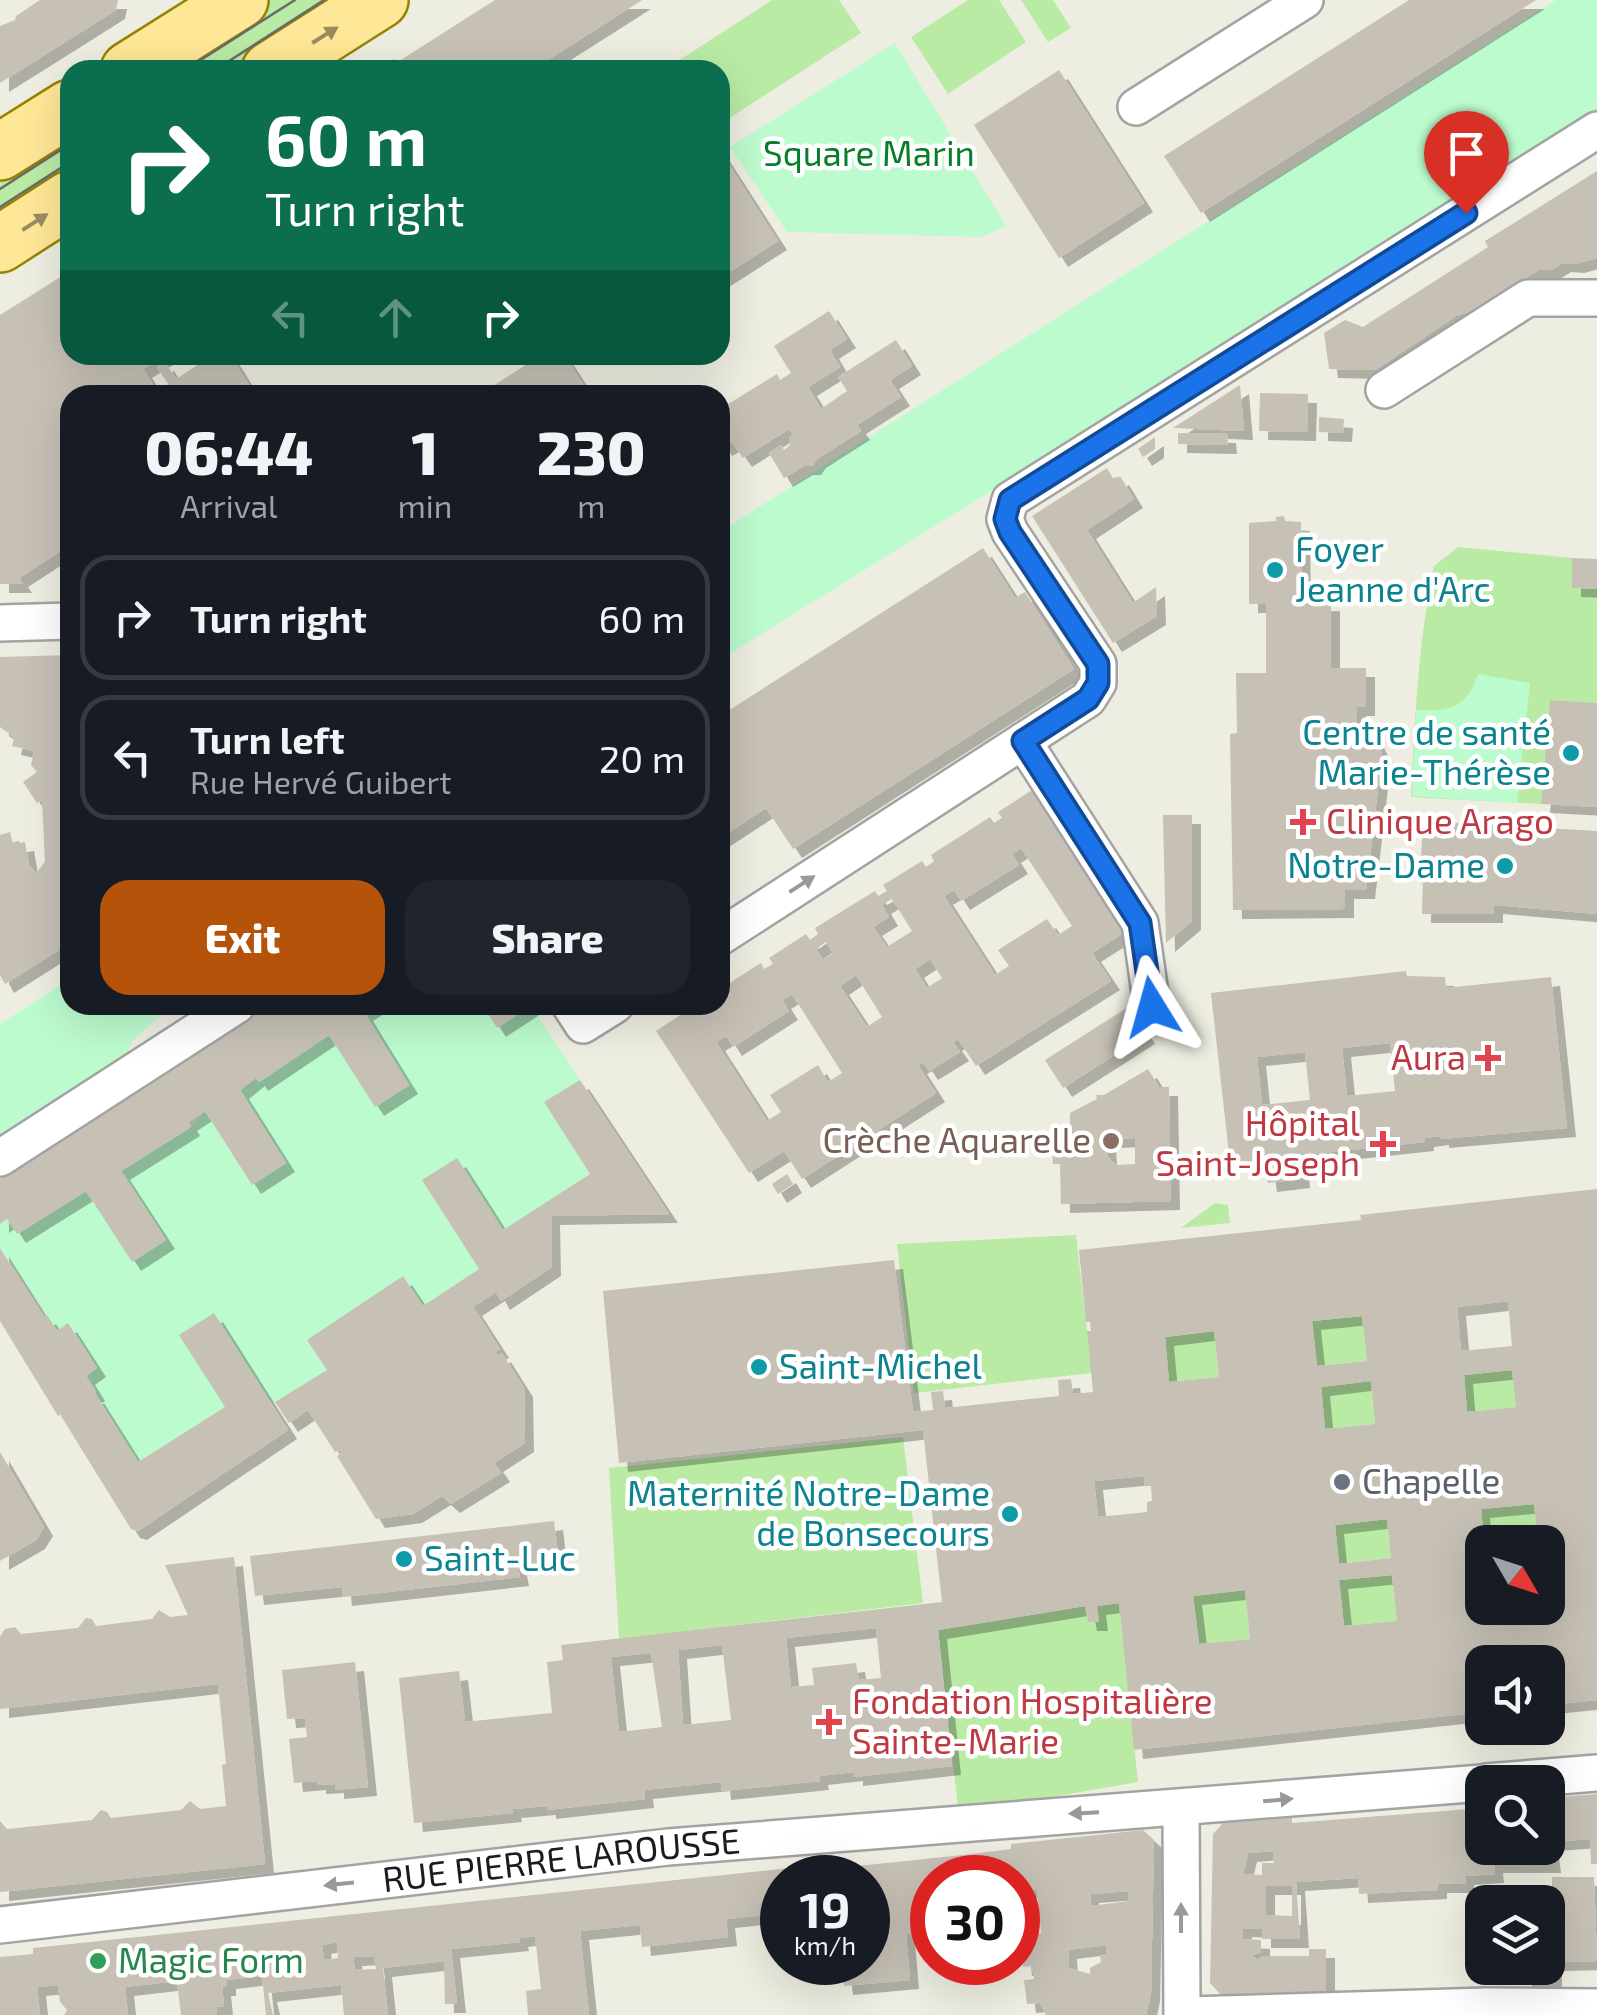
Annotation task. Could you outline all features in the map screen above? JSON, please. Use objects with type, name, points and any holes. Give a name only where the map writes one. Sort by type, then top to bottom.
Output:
[{"type":"main road","points":[[286,60],[380,0]]},
{"type":"main road","points":[[143,60],[221,5]]},
{"type":"main road","points":[[0,152],[60,114]]},
{"type":"main road","points":[[0,244],[60,205]]},
{"type":"street","points":[[1136,107],[1305,0]]},
{"type":"street","points":[[730,931],[1088,699],[1098,683],[1098,664],[1010,532],[1005,519],[1010,500],[1597,130]]},
{"type":"street","points":[[1384,390],[1528,298],[1597,298]]},
{"type":"street","points":[[0,623],[60,621]]},
{"type":"street","points":[[1023,741],[1140,923],[1152,1007]]},
{"type":"street","points":[[0,1158],[222,1015]]},
{"type":"street","name":"RUE PIERRE LAROUSSE","points":[[1565,1777],[1597,1774]]},
{"type":"street","name":"RUE PIERRE LAROUSSE","points":[[0,1925],[668,1847],[1465,1785]]},
{"type":"street","points":[[1181,1808],[1182,2015]]},
{"type":"street","points":[[1190,2015],[1486,2006],[1597,2007]]},
{"type":"green space","points":[[268,0],[354,0],[261,60],[174,60]]},
{"type":"green space","points":[[772,0],[839,0],[861,33],[730,118],[730,60],[680,60]]},
{"type":"green space","points":[[968,0],[999,0],[1026,42],[948,94],[911,37]]},
{"type":"green space","points":[[1021,0],[1053,0],[1071,28],[1048,42]]},
{"type":"green space","points":[[1556,0],[1597,0],[1597,113],[730,654],[730,526]]},
{"type":"green space","name":"Square Marin","points":[[895,43],[1006,226],[982,237],[787,232],[730,147]]},
{"type":"green space","points":[[60,132],[60,186],[0,224],[0,171]]},
{"type":"green space","points":[[1458,547],[1572,558],[1572,588],[1597,589],[1597,703],[1550,700],[1541,804],[1411,797],[1418,680],[1434,566]]},
{"type":"green space","points":[[1478,674],[1530,683],[1517,803],[1412,796],[1416,710],[1456,706],[1468,695]]},
{"type":"green space","points":[[60,985],[60,1015],[162,1015],[132,1041],[120,1071],[0,1144],[0,1024]]},
{"type":"green space","points":[[366,1015],[489,1015],[497,1028],[517,1015],[537,1015],[580,1080],[545,1102],[590,1174],[503,1230],[422,1180],[479,1269],[423,1306],[403,1276],[307,1340],[327,1370],[272,1404],[214,1314],[225,1407],[138,1462],[86,1376],[97,1368],[69,1324],[57,1331],[0,1247],[0,1224],[7,1219],[18,1234],[86,1191],[132,1261],[166,1240],[121,1171],[191,1127],[205,1111],[252,1185],[286,1162],[240,1090],[329,1035],[375,1107],[409,1085]]},
{"type":"green space","points":[[1215,1203],[1228,1205],[1230,1223],[1181,1228]]},
{"type":"green space","points":[[1076,1235],[1092,1373],[914,1393],[897,1244]]},
{"type":"green space","points":[[1362,1316],[1367,1361],[1317,1366],[1312,1321]]},
{"type":"green space","points":[[1214,1331],[1219,1377],[1169,1382],[1165,1337]]},
{"type":"green space","points":[[1512,1370],[1516,1407],[1467,1412],[1464,1375]]},
{"type":"green space","points":[[1371,1381],[1375,1424],[1325,1429],[1321,1387]]},
{"type":"green space","points":[[903,1437],[923,1603],[619,1639],[609,1468]]},
{"type":"green space","points":[[1534,1504],[1536,1525],[1482,1525],[1481,1509]]},
{"type":"green space","points":[[1387,1519],[1391,1558],[1339,1564],[1335,1525]]},
{"type":"green space","points":[[1392,1575],[1397,1621],[1344,1626],[1339,1580]]},
{"type":"green space","points":[[1245,1590],[1250,1639],[1199,1644],[1193,1596]]},
{"type":"green space","points":[[1119,1603],[1138,1782],[1046,1798],[958,1807],[938,1630],[1085,1606],[1088,1622],[1098,1622],[1097,1606]]},
{"type":"building","points":[[40,0],[118,0],[116,10],[0,83],[0,26],[15,20]]},
{"type":"building","points":[[495,0],[642,0],[548,60],[401,60]]},
{"type":"building","points":[[1409,0],[1536,0],[1201,213],[1164,156]]},
{"type":"building","points":[[1059,70],[1144,203],[1059,258],[974,125]]},
{"type":"building","points":[[730,167],[778,241],[730,272]]},
{"type":"building","points":[[1597,171],[1597,258],[1539,270],[1456,316],[1375,370],[1329,369],[1324,333],[1345,320],[1363,327],[1488,247],[1485,241]]},
{"type":"building","points":[[60,277],[60,365],[150,365],[143,369],[153,385],[60,385],[60,551],[19,578],[23,584],[0,584],[0,315]]},
{"type":"building","points":[[829,311],[847,339],[830,350],[840,367],[808,387],[821,409],[847,391],[838,377],[896,340],[912,366],[890,380],[901,397],[857,425],[861,431],[812,466],[804,466],[784,478],[769,453],[781,445],[784,450],[790,445],[793,434],[789,429],[743,458],[730,443],[730,403],[777,374],[780,380],[791,373],[774,346]]},
{"type":"building","points":[[167,365],[176,379],[198,365],[236,365],[249,385],[166,385],[157,367]]},
{"type":"building","points":[[526,365],[570,365],[584,385],[494,385]]},
{"type":"building","points":[[1240,385],[1244,431],[1173,428]]},
{"type":"building","points":[[1260,393],[1308,394],[1307,432],[1259,431]]},
{"type":"building","points":[[1319,417],[1344,419],[1343,433],[1319,432]]},
{"type":"building","points":[[1178,433],[1227,434],[1228,445],[1178,444]]},
{"type":"building","points":[[1155,437],[1155,449],[1143,457],[1138,449]]},
{"type":"building","points":[[1107,468],[1114,480],[1120,476],[1134,499],[1087,530],[1133,603],[1156,587],[1157,616],[1113,643],[1032,516]]},
{"type":"building","name":"Clinique Arago","points":[[1284,516],[1285,521],[1301,522],[1302,603],[1331,602],[1331,668],[1366,668],[1366,707],[1357,707],[1357,732],[1372,732],[1382,754],[1366,890],[1345,890],[1345,909],[1233,910],[1230,734],[1237,733],[1236,673],[1266,673],[1266,604],[1249,604],[1249,523],[1276,521],[1276,517]]},
{"type":"building","points":[[983,548],[1015,598],[1025,592],[1074,669],[793,849],[766,808],[730,831],[730,710]]},
{"type":"building","points":[[1572,558],[1597,559],[1597,589],[1572,588]]},
{"type":"building","points":[[60,655],[60,949],[5,984],[0,975],[0,835],[10,832],[13,844],[25,842],[29,865],[36,873],[45,862],[42,800],[37,803],[23,782],[37,772],[31,765],[34,751],[12,746],[14,737],[0,727],[0,657]]},
{"type":"building","name":"Centre de santé Marie-Thérèse","points":[[1550,700],[1597,703],[1597,807],[1541,804]]},
{"type":"building","points":[[1037,787],[1128,930],[1092,953],[1111,981],[976,1066],[958,1039],[953,1042],[960,1052],[929,1071],[923,1062],[918,1065],[936,1093],[802,1179],[784,1151],[749,1173],[656,1031],[680,1015],[730,1015],[730,983],[761,963],[764,969],[773,964],[769,958],[806,934],[810,940],[818,934],[815,928],[875,891],[878,896],[887,891],[883,885],[922,861],[926,867],[934,861],[931,855],[990,817],[994,823],[1002,818],[998,812]],"holes":[[[1021,848],[1072,926],[1058,935],[1047,919],[998,950],[1009,966],[995,975],[944,896],[954,890],[961,901],[1019,865],[1012,854]],[[892,899],[912,931],[887,947],[873,927],[889,917],[882,905]],[[826,942],[833,953],[823,960],[816,949]],[[930,959],[942,978],[927,988],[915,969]],[[856,975],[882,1017],[867,1027],[840,986]],[[792,994],[842,1073],[828,1082],[818,1065],[770,1095],[781,1112],[767,1121],[716,1042],[726,1036],[733,1047],[789,1011],[782,1000]]]},
{"type":"building","points":[[1163,815],[1192,815],[1192,921],[1166,943]]},
{"type":"building","name":"Notre-Dame","points":[[1423,821],[1597,831],[1597,914],[1494,905],[1494,914],[1422,914],[1423,874],[1412,874],[1413,858],[1421,858]]},
{"type":"building","points":[[1406,971],[1407,976],[1445,977],[1446,988],[1551,977],[1567,1128],[1440,1136],[1425,1138],[1425,1142],[1230,1163],[1211,993]],"holes":[[[1390,1043],[1395,1091],[1347,1096],[1342,1048]],[[1305,1052],[1310,1100],[1262,1105],[1257,1057]]]},
{"type":"building","points":[[1128,1007],[1146,1035],[1063,1088],[1045,1060]]},
{"type":"building","points":[[254,1015],[366,1015],[409,1085],[375,1107],[329,1035],[259,1082],[256,1077],[240,1090],[286,1163],[252,1185],[205,1111],[188,1122],[191,1127],[121,1171],[166,1240],[132,1262],[86,1191],[17,1234],[7,1219],[0,1224],[0,1179]]},
{"type":"building","points":[[489,1015],[517,1015],[497,1028]]},
{"type":"building","name":"Crèche Aquarelle","points":[[1148,1069],[1159,1087],[1169,1087],[1171,1201],[1061,1204],[1060,1164],[1053,1164],[1051,1126],[1070,1125],[1070,1113],[1097,1099],[1096,1095],[1104,1095]],"holes":[[[1135,1138],[1135,1164],[1116,1165],[1108,1157],[1107,1139]]]},
{"type":"building","points":[[580,1080],[669,1214],[551,1216],[552,1267],[501,1301],[496,1292],[473,1307],[500,1349],[495,1352],[498,1356],[502,1353],[524,1388],[525,1443],[494,1463],[501,1473],[451,1504],[442,1496],[413,1514],[376,1519],[337,1456],[342,1453],[335,1452],[308,1410],[289,1423],[275,1402],[327,1370],[307,1340],[403,1276],[423,1306],[479,1269],[422,1180],[457,1158],[503,1230],[590,1174],[544,1102]]},
{"type":"building","points":[[1300,1166],[1301,1179],[1268,1183],[1266,1170]]},
{"type":"building","points":[[787,1174],[793,1184],[778,1194],[772,1184]]},
{"type":"building","points":[[1597,1189],[1597,1700],[1565,1703],[1565,1645],[1465,1645],[1465,1714],[1134,1750],[1119,1603],[1097,1606],[1099,1622],[1088,1622],[1085,1606],[938,1630],[952,1766],[854,1777],[854,1772],[819,1776],[820,1781],[722,1791],[721,1782],[644,1790],[645,1799],[547,1810],[547,1806],[512,1809],[513,1813],[414,1823],[399,1678],[459,1671],[465,1722],[552,1713],[547,1662],[563,1660],[561,1645],[942,1602],[923,1430],[619,1463],[603,1291],[894,1260],[913,1412],[933,1410],[931,1392],[943,1391],[945,1408],[1059,1396],[1058,1380],[1071,1379],[1073,1394],[1093,1392],[1087,1331],[1091,1331],[1090,1322],[1086,1322],[1079,1250],[1361,1220],[1360,1215]],"holes":[[[1508,1301],[1512,1346],[1461,1351],[1457,1307]],[[1362,1316],[1367,1361],[1317,1366],[1312,1321]],[[1214,1331],[1219,1377],[1169,1382],[1165,1337]],[[1512,1370],[1516,1407],[1467,1412],[1464,1375]],[[1371,1381],[1375,1424],[1325,1429],[1321,1387]],[[1144,1476],[1145,1486],[1151,1486],[1152,1501],[1147,1502],[1147,1512],[1098,1517],[1094,1481]],[[1387,1519],[1391,1558],[1339,1564],[1335,1525]],[[1392,1575],[1397,1621],[1344,1626],[1339,1580]],[[1245,1590],[1250,1639],[1199,1644],[1193,1596]],[[876,1628],[881,1678],[859,1680],[856,1663],[812,1668],[814,1685],[791,1687],[786,1638]],[[722,1645],[731,1720],[683,1725],[678,1650]],[[651,1653],[662,1727],[619,1732],[611,1657]]]},
{"type":"building","points":[[0,1248],[44,1317],[47,1315],[57,1331],[68,1323],[97,1368],[86,1376],[96,1392],[58,1416],[0,1321]]},
{"type":"building","points":[[214,1313],[288,1430],[138,1531],[131,1529],[61,1416],[95,1394],[138,1462],[225,1407],[179,1335]]},
{"type":"building","points":[[0,1452],[44,1527],[36,1540],[0,1561]]},
{"type":"building","name":"Saint-Luc","points":[[554,1521],[559,1562],[518,1567],[520,1577],[343,1597],[342,1587],[255,1596],[250,1556]]},
{"type":"building","points":[[234,1557],[265,1864],[0,1892],[0,1821],[7,1829],[92,1820],[101,1810],[111,1818],[181,1810],[190,1801],[200,1809],[226,1806],[218,1684],[0,1709],[0,1637],[5,1629],[15,1627],[21,1634],[78,1628],[86,1618],[96,1626],[152,1619],[159,1610],[170,1617],[188,1615],[165,1565]]},
{"type":"building","points":[[355,1662],[368,1787],[335,1790],[335,1784],[294,1783],[289,1739],[307,1737],[305,1718],[287,1719],[282,1670]]},
{"type":"building","points":[[1597,1794],[1597,1864],[1591,1864],[1590,1839],[1565,1841],[1565,1797]]},
{"type":"building","points":[[1465,1809],[1465,1865],[1494,1865],[1495,1874],[1465,1876],[1466,1884],[1438,1884],[1438,1890],[1359,1894],[1358,1878],[1296,1882],[1300,1939],[1262,1939],[1262,1929],[1243,1928],[1243,1939],[1261,1940],[1261,1952],[1251,1956],[1258,1960],[1262,1956],[1309,1956],[1309,1949],[1326,1949],[1326,1993],[1220,1994],[1210,1983],[1213,1834],[1223,1823],[1292,1818],[1292,1823]],"holes":[[[1273,1851],[1274,1863],[1262,1863],[1262,1875],[1243,1874],[1248,1853]],[[1266,1886],[1292,1886],[1292,1916],[1266,1915]]]},
{"type":"building","points":[[1143,1830],[1154,1840],[1151,1993],[1146,2015],[1046,2015],[1040,2003],[1027,2004],[1025,1985],[1040,1985],[1040,1855],[963,1855],[1011,1849],[1011,1844]],"holes":[[[1128,1891],[1128,1901],[1091,1906],[1090,1894]],[[1106,1945],[1107,1955],[1100,1956],[1101,1962],[1090,1968],[1090,1974],[1069,1968],[1068,1950]]]},
{"type":"building","points":[[910,1861],[910,1934],[906,1934],[910,1980],[890,1982],[890,1863]]},
{"type":"building","points":[[760,1871],[760,1915],[726,1919],[728,1937],[642,1947],[640,1925],[580,1931],[589,2015],[528,2015],[526,1991],[541,1989],[535,1936],[519,1938],[520,1942],[451,1949],[457,2004],[445,2004],[444,1961],[383,1968],[388,2015],[344,2015],[341,1985],[268,1993],[273,2015],[266,2015],[262,1976],[227,1980],[227,1987],[222,1987],[224,2006],[216,2007],[217,2015],[181,2015],[177,1981],[125,1987],[128,2015],[64,2015],[67,2010],[60,2002],[58,1985],[37,1987],[40,2015],[0,2015],[0,1957],[33,1954],[33,1948]],"holes":[[[337,1942],[338,1958],[324,1960],[322,1945]],[[374,1956],[376,1969],[355,1970],[353,1957]]]},
{"type":"building","points":[[1552,1877],[1594,1877],[1597,1961],[1565,1962],[1565,1885],[1552,1885]]},
{"type":"tram line","points":[[201,60],[295,0]]},
{"type":"tram line","points":[[231,60],[324,0]]},
{"type":"tram line","points":[[0,189],[60,150]]},
{"type":"tram line","points":[[0,207],[60,168]]},
{"type":"place","name":"Foyer Jeanne d'Arc","points":[[1275,570]]},
{"type":"place","name":"Centre de santé Marie-Thérèse","points":[[1571,753]]},
{"type":"place","name":"Clinique Arago","points":[[1303,822]]},
{"type":"place","name":"Notre-Dame","points":[[1505,866]]},
{"type":"place","name":"Aura","points":[[1488,1058]]},
{"type":"place","name":"Crèche Aquarelle","points":[[1111,1141]]},
{"type":"place","name":"Hôpital Saint-Joseph","points":[[1383,1144]]},
{"type":"place","name":"Saint-Michel","points":[[759,1367]]},
{"type":"place","name":"Chapelle","points":[[1342,1482]]},
{"type":"place","name":"Maternité Notre-Dame de Bonsecours","points":[[1010,1514]]},
{"type":"place","name":"Saint-Luc","points":[[404,1559]]},
{"type":"place","name":"Fondation Hospitalière Sainte-Marie","points":[[829,1722]]},
{"type":"place","name":"Magic Form","points":[[98,1961]]},
{"type":"route","points":[[1152,1007],[1140,923],[1023,741],[1088,699],[1098,683],[1098,664],[1010,532],[1005,519],[1010,500],[1466,213]]}]
